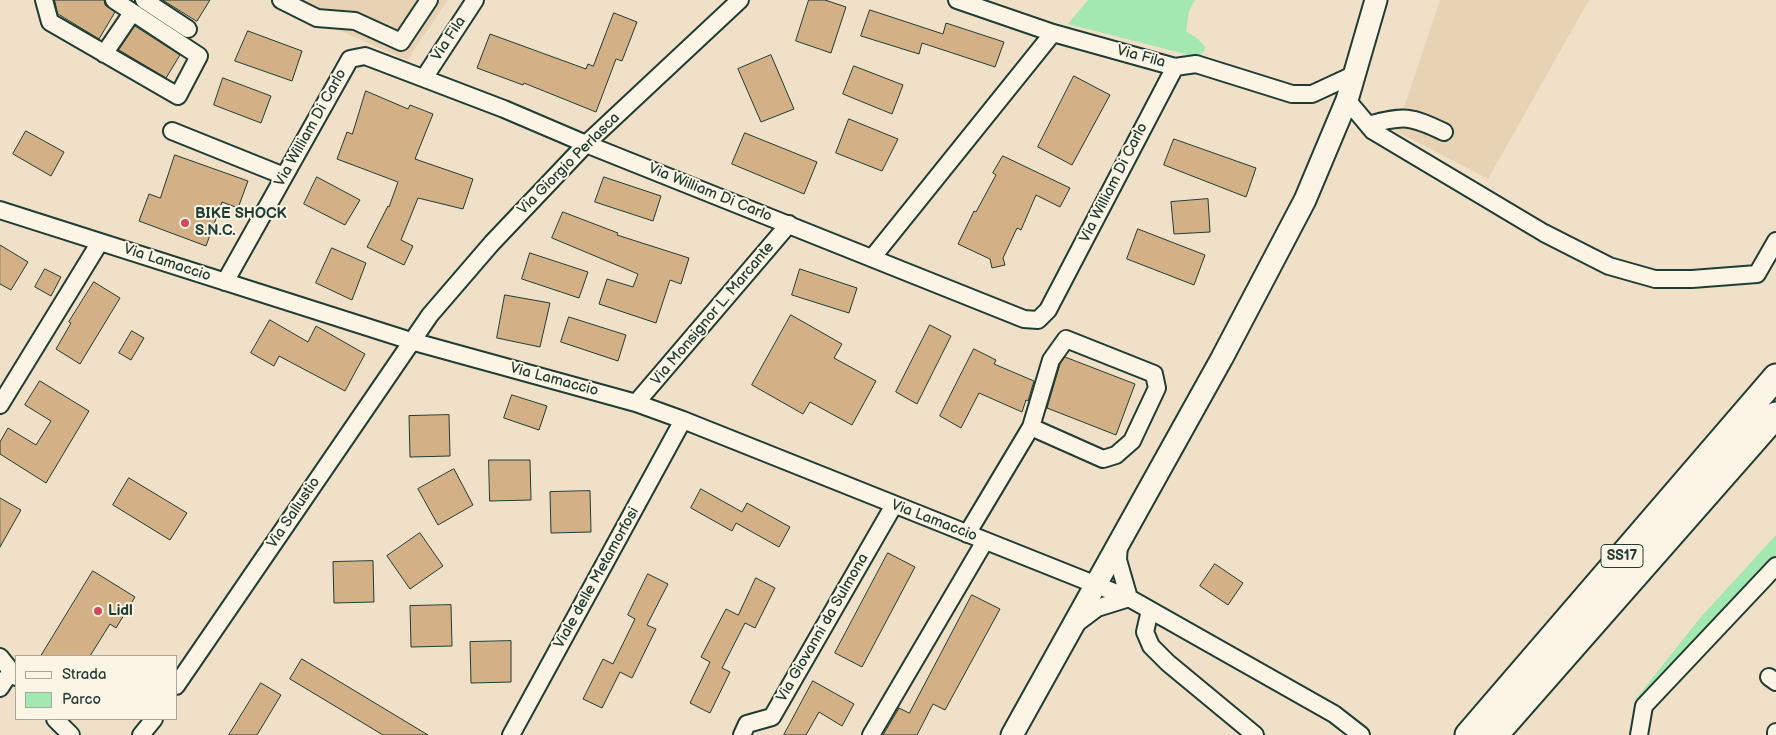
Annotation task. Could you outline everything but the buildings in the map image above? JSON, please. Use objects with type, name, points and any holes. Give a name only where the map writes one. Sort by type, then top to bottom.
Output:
[{"type":"highway","name":"SS17","points":[[1468,735],[1776,377]]},
{"type":"highway","name":"SS17","points":[[1495,735],[1776,415]]},
{"type":"main road","points":[[1012,735],[1222,358],[1305,200],[1346,100],[1376,0]]},
{"type":"street","points":[[44,0],[50,22],[178,96],[199,56],[114,0]]},
{"type":"street","points":[[144,0],[188,28]]},
{"type":"street","points":[[281,0],[318,18],[355,21],[401,42],[429,0]]},
{"type":"street","name":"Via Fila","points":[[424,78],[475,0]]},
{"type":"street","name":"Via Giorgio Perlasca","points":[[411,341],[430,315],[492,243],[586,144],[740,0]]},
{"type":"street","name":"Via Fila","points":[[957,0],[1053,33],[1175,67],[1196,64],[1292,94],[1312,94],[1354,75]]},
{"type":"street","points":[[104,54],[132,13]]},
{"type":"street","points":[[872,258],[1053,33]]},
{"type":"street","name":"Via William Di Carlo","points":[[224,282],[350,59],[365,56],[1024,319],[1038,320],[1048,310],[1175,67]]},
{"type":"street","points":[[1346,100],[1373,131],[1544,233],[1618,269],[1655,279],[1692,279],[1757,274],[1776,241]]},
{"type":"street","points":[[1368,124],[1401,118],[1419,120],[1444,132]]},
{"type":"street","points":[[172,131],[284,176]]},
{"type":"street","name":"Via Lamaccio","points":[[0,210],[411,341],[636,403],[682,420],[1129,598],[1334,714],[1361,735]]},
{"type":"street","name":"Via Monsignor L. Marcante","points":[[636,403],[789,224]]},
{"type":"street","points":[[0,405],[100,242]]},
{"type":"street","points":[[967,534],[1030,427],[1051,360],[1066,339],[1154,374],[1157,388],[1132,442],[1116,455],[1103,458],[1030,427]]},
{"type":"street","name":"Via Sallustio","points":[[178,683],[411,341]]},
{"type":"street","name":"Viale delle Metamorfosi","points":[[510,735],[682,420]]},
{"type":"street","name":"Via Giovanni da Sulmona","points":[[742,735],[747,724],[772,717],[894,505]]},
{"type":"street","points":[[871,735],[985,541]]},
{"type":"street","points":[[1073,626],[1097,608],[1129,598],[1118,560],[1119,542]]},
{"type":"street","points":[[1639,735],[1644,706],[1776,566]]},
{"type":"street","points":[[1150,610],[1145,632],[1151,646],[1255,735]]},
{"type":"street","points":[[0,657],[14,674],[0,688]]},
{"type":"street","points":[[56,720],[71,735]]},
{"type":"shaded area","points":[[269,0],[448,0],[407,60]]},
{"type":"shaded area","points":[[1440,0],[1589,0],[1488,179],[1396,131]]},
{"type":"green space","points":[[1088,0],[1195,0],[1189,11],[1186,31],[1198,39],[1205,47],[1204,52],[1197,57],[1068,24]]},
{"type":"green space","points":[[1776,535],[1776,558],[1645,698],[1635,700],[1700,618]]},
{"type":"place","name":"BIKE SHOCK S.N.C.","points":[[185,223]]},
{"type":"place","name":"Lidl","points":[[98,611]]}]
